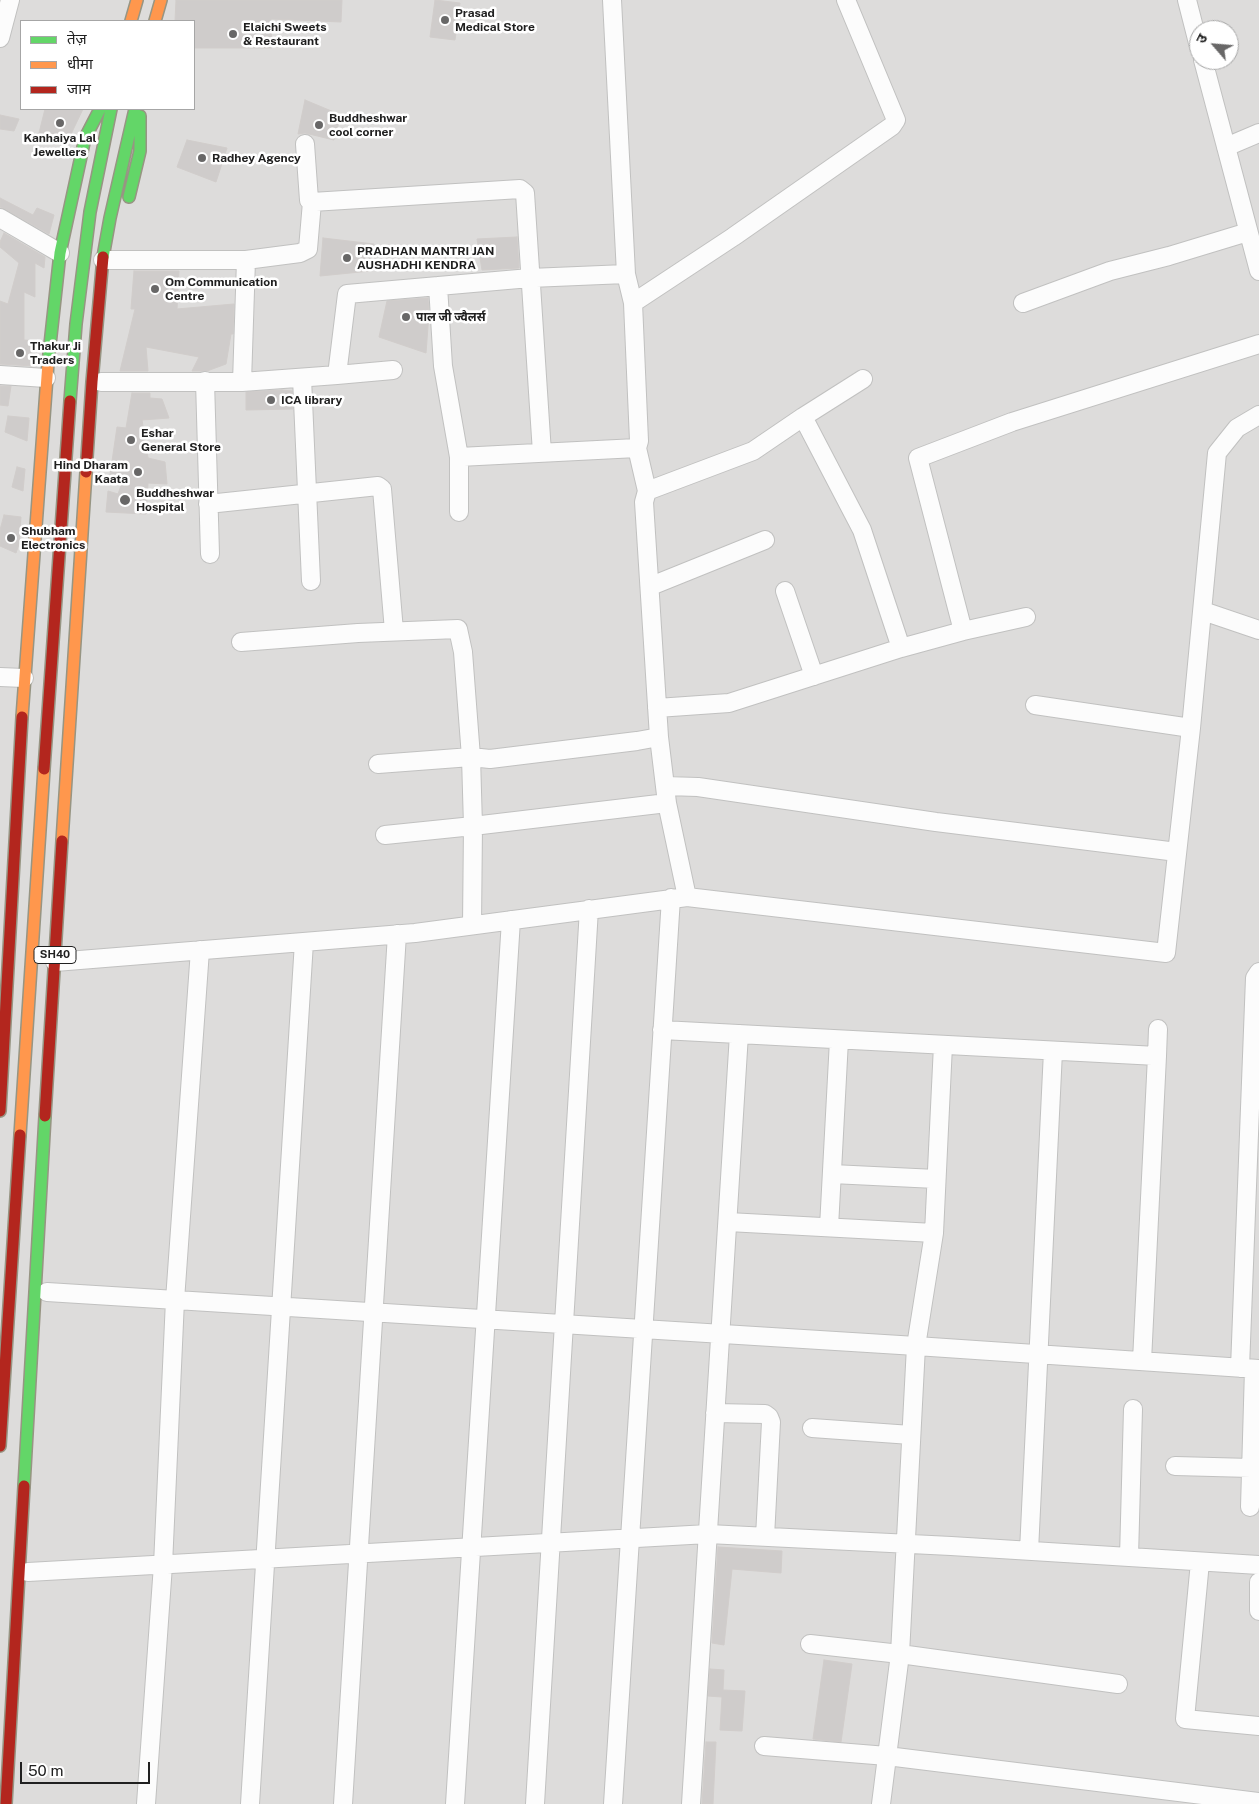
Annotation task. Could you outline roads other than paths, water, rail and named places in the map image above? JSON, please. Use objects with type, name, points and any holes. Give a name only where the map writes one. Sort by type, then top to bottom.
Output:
[{"type":"main road","points":[[131,20],[137,0]]},
{"type":"main road","points":[[156,20],[161,0]]},
{"type":"main road","points":[[23,1112],[0,1112],[24,678],[46,378],[60,252],[85,138],[99,110]]},
{"type":"main road","name":"SH40","points":[[0,1446],[61,509],[76,324],[90,212],[111,110]]},
{"type":"main road","name":"SH40","points":[[6,1804],[64,962],[85,484],[111,258],[110,218],[135,110]]},
{"type":"main road","points":[[126,206],[140,151],[141,110]]},
{"type":"main road","points":[[70,904],[101,382],[111,258]]},
{"type":"main road","points":[[11,938],[34,939]]},
{"type":"main road","points":[[21,1736],[38,1396],[47,1287]]},
{"type":"street","points":[[0,38],[10,0]]},
{"type":"street","points":[[612,0],[626,274],[633,303],[640,441],[637,448],[647,491],[644,502],[651,586],[659,736],[679,898],[662,1030],[613,1804]]},
{"type":"street","points":[[633,303],[733,237],[892,126],[896,120],[846,0]]},
{"type":"street","points":[[1187,0],[1192,20]]},
{"type":"street","points":[[1205,70],[1259,270]]},
{"type":"street","points":[[1226,147],[1259,133]]},
{"type":"street","points":[[111,258],[246,260],[300,253],[308,249],[312,202],[309,200],[305,144]]},
{"type":"street","points":[[312,202],[520,189],[524,193],[542,453]]},
{"type":"street","points":[[0,218],[60,252]]},
{"type":"street","points":[[1023,303],[1110,272],[1248,232]]},
{"type":"street","points":[[242,382],[246,260]]},
{"type":"street","points":[[337,375],[347,294],[530,278],[626,274]]},
{"type":"street","points":[[438,286],[443,366],[459,457],[459,512]]},
{"type":"street","points":[[963,631],[918,458],[1012,422],[1259,344]]},
{"type":"street","points":[[101,382],[242,382],[393,370]]},
{"type":"street","points":[[0,375],[46,378]]},
{"type":"street","points":[[302,378],[311,581]]},
{"type":"street","points":[[647,491],[754,451],[863,379]]},
{"type":"street","points":[[205,381],[210,554]]},
{"type":"street","points":[[64,962],[397,934],[679,898],[1166,953],[1203,611],[1217,453],[1238,428],[1259,415]]},
{"type":"street","points":[[803,417],[862,530],[901,648]]},
{"type":"street","points":[[459,457],[637,448]]},
{"type":"street","points":[[208,504],[378,486],[382,489],[394,632]]},
{"type":"street","points":[[651,586],[765,540]]},
{"type":"street","points":[[786,591],[814,676]]},
{"type":"street","points":[[1203,611],[1259,630]]},
{"type":"street","points":[[657,708],[729,703],[901,648],[963,631],[1026,617]]},
{"type":"street","points":[[241,642],[458,629],[463,652],[471,757],[473,826],[472,925]]},
{"type":"street","points":[[0,677],[24,678]]},
{"type":"street","points":[[1035,705],[1191,728]]},
{"type":"street","points":[[378,764],[471,757],[490,759],[637,741],[659,736]]},
{"type":"street","points":[[385,835],[473,826],[698,787],[936,822],[1177,852]]},
{"type":"street","points":[[535,1804],[589,909]]},
{"type":"street","points":[[455,1804],[511,920]]},
{"type":"street","points":[[343,1804],[397,934]]},
{"type":"street","points":[[250,1804],[304,942]]},
{"type":"street","points":[[146,1804],[163,1564],[175,1300],[200,950]]},
{"type":"street","points":[[1250,1507],[1252,1468],[1251,1368],[1255,978],[1259,972]]},
{"type":"street","points":[[1142,1361],[1158,1029]]},
{"type":"street","points":[[662,1030],[1157,1056]]},
{"type":"street","points":[[691,1804],[739,1034]]},
{"type":"street","points":[[829,1227],[839,1040]]},
{"type":"street","points":[[880,1804],[900,1654],[916,1346],[934,1233],[943,1045]]},
{"type":"street","points":[[1029,1551],[1053,1051]]},
{"type":"street","points":[[832,1174],[936,1179]]},
{"type":"street","points":[[728,1222],[934,1233]]},
{"type":"street","points":[[47,1287],[175,1300],[1251,1368]]},
{"type":"street","points":[[1129,1557],[1134,1409]]},
{"type":"street","points":[[715,1414],[765,1414],[769,1417],[771,1422],[765,1537]]},
{"type":"street","points":[[812,1428],[911,1435]]},
{"type":"street","points":[[1175,1466],[1252,1468]]},
{"type":"street","points":[[28,1572],[708,1534],[1259,1565]]},
{"type":"street","points":[[1200,1562],[1185,1719],[1259,1726]]},
{"type":"street","points":[[1259,1582],[1259,1611]]},
{"type":"street","points":[[810,1644],[900,1654],[1118,1684]]},
{"type":"street","points":[[764,1746],[887,1756],[1259,1802]]},
{"type":"place","name":"Prasad Medical Store","points":[[445,20]]},
{"type":"place","name":"Elaichi Sweets & Restaurant","points":[[233,34]]},
{"type":"place","name":"Kanhaiya Lal Jewellers","points":[[60,123]]},
{"type":"place","name":"Buddheshwar cool corner","points":[[319,125]]},
{"type":"place","name":"Radhey Agency","points":[[202,158]]},
{"type":"place","name":"PRADHAN MANTRI JAN AUSHADHI KENDRA","points":[[347,258]]},
{"type":"place","name":"Om Communication Centre","points":[[155,289]]},
{"type":"place","name":"पाल जी ज्वैलर्स","points":[[406,317]]},
{"type":"place","name":"Thakur Ji Traders","points":[[20,353]]},
{"type":"place","name":"ICA library","points":[[271,400]]},
{"type":"place","name":"Eshar General Store","points":[[131,440]]},
{"type":"place","name":"Hind Dharam Kaata","points":[[138,472]]},
{"type":"place","name":"Buddheshwar Hospital","points":[[125,500]]},
{"type":"place","name":"Shubham Electronics","points":[[11,538]]}]
